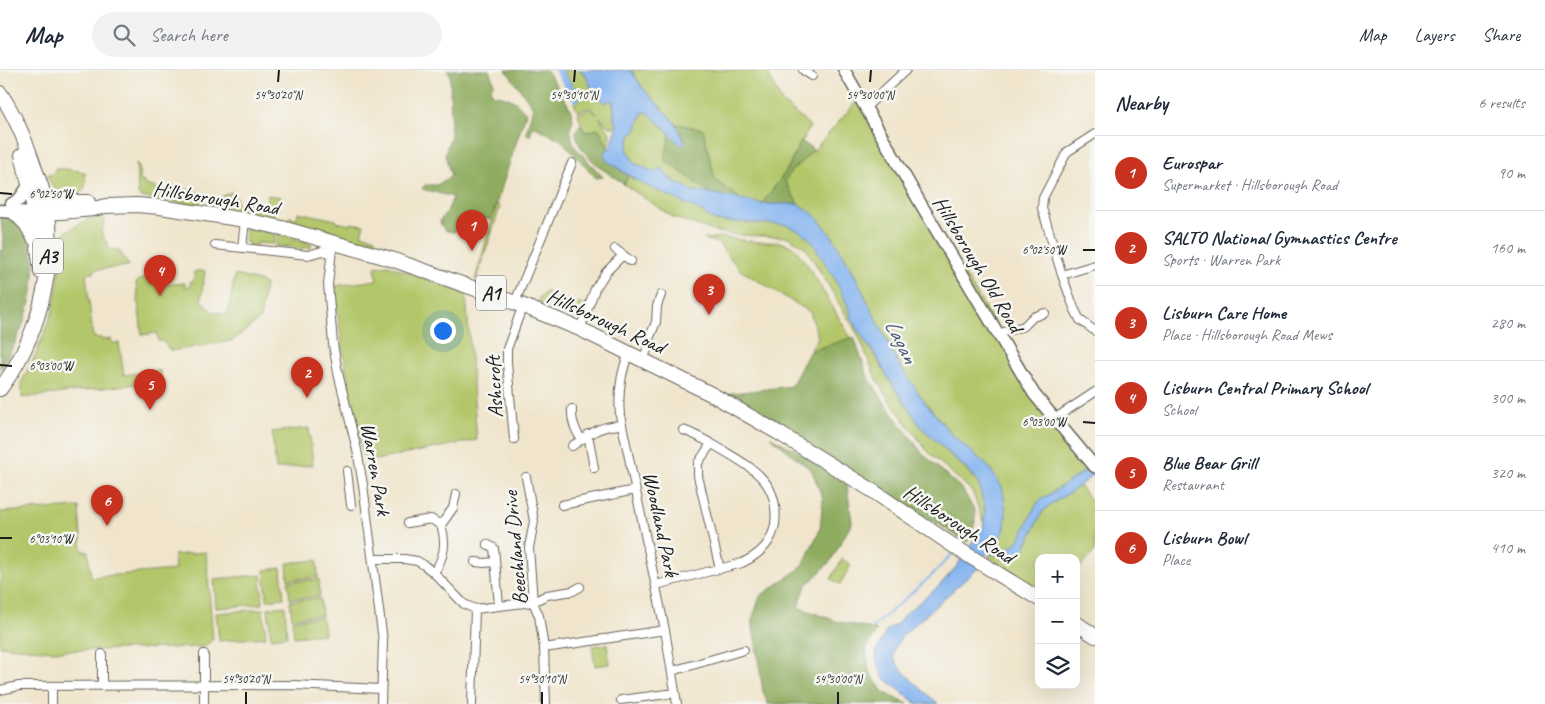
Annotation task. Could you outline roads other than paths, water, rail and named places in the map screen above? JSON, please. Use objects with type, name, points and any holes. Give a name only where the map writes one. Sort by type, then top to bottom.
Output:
[{"type":"highway","points":[[0,93],[16,118],[27,147],[42,206]]},
{"type":"highway","points":[[0,107],[21,152],[29,186],[42,206]]},
{"type":"highway","name":"Hillsborough Road","points":[[42,206],[94,202],[106,206]]},
{"type":"highway","name":"Hillsborough Road","points":[[42,206],[85,210],[106,206],[155,206],[245,220],[332,248],[391,259],[519,304],[580,329],[713,395],[870,489],[950,543],[1035,596]]},
{"type":"highway","name":"A3","points":[[0,389],[27,345],[42,298],[48,263],[49,235],[42,206]]},
{"type":"highway","name":"A3","points":[[42,206],[38,248],[42,278]]},
{"type":"highway","name":"A3","points":[[42,206],[44,254],[42,298]]},
{"type":"highway","name":"A3","points":[[6,208],[26,224],[38,248]]},
{"type":"highway","name":"A3","points":[[49,235],[66,219],[85,210]]},
{"type":"highway","points":[[1080,626],[1095,636]]},
{"type":"main road","points":[[6,208],[20,199],[29,186]]},
{"type":"main road","name":"Hillsborough Road","points":[[6,208],[42,206]]},
{"type":"street","points":[[803,70],[812,76]]},
{"type":"street","name":"Hillsborough Old Road","points":[[844,70],[922,206],[1034,394],[1095,467]]},
{"type":"street","points":[[866,108],[906,70]]},
{"type":"street","points":[[1095,134],[1067,152],[1043,198],[1042,208],[1062,275],[1080,320],[1095,332]]},
{"type":"street","name":"Ashcroft","points":[[514,439],[507,349],[519,304],[572,163]]},
{"type":"street","points":[[242,248],[245,220]]},
{"type":"street","points":[[215,245],[308,255],[332,248]]},
{"type":"street","name":"Warren Park","points":[[332,248],[328,284],[333,344],[363,485],[383,641],[381,704]]},
{"type":"street","points":[[615,248],[631,261]]},
{"type":"street","points":[[580,329],[595,289],[606,272],[623,255]]},
{"type":"street","points":[[1062,275],[1095,265]]},
{"type":"street","points":[[643,360],[656,322],[657,306],[661,295]]},
{"type":"street","points":[[998,334],[1024,326],[1033,317],[1045,313]]},
{"type":"street","name":"Woodland Park","points":[[629,353],[623,368],[619,395],[621,425],[656,585],[677,704]]},
{"type":"street","points":[[1054,419],[1095,392]]},
{"type":"street","points":[[575,412],[576,432],[584,437],[594,468]]},
{"type":"street","points":[[572,446],[598,428],[621,425]]},
{"type":"street","points":[[656,585],[742,563],[754,558],[763,550],[773,533],[775,519],[774,500],[762,478],[753,469],[697,435],[683,430]]},
{"type":"street","points":[[711,444],[698,464],[698,476],[720,569]]},
{"type":"street","points":[[347,471],[351,505]]},
{"type":"street","name":"Beechland Drive","points":[[526,477],[534,521],[529,548],[533,602],[539,616],[544,648],[546,704]]},
{"type":"street","points":[[349,487],[363,485]]},
{"type":"street","points":[[562,505],[635,490]]},
{"type":"street","points":[[434,573],[441,561],[445,544],[442,525],[453,508],[456,494]]},
{"type":"street","points":[[408,523],[431,519],[442,525]]},
{"type":"street","points":[[487,544],[494,548],[499,606]]},
{"type":"street","points":[[372,559],[417,561],[434,573],[464,604],[474,609],[533,602],[547,595],[580,587]]},
{"type":"street","points":[[475,562],[496,562]]},
{"type":"street","points":[[472,704],[474,609]]},
{"type":"street","points":[[544,648],[665,630]]},
{"type":"street","points":[[672,672],[744,650]]},
{"type":"street","points":[[102,654],[102,686]]},
{"type":"street","points":[[204,654],[204,704]]},
{"type":"street","points":[[0,690],[18,686],[292,685],[382,689]]},
{"type":"street","points":[[52,686],[52,704]]},
{"type":"street","points":[[621,700],[675,693]]},
{"type":"water","name":"Lagan","points":[[579,70],[631,70],[642,87],[676,124],[685,142],[682,146],[648,112],[642,113],[636,131],[631,133],[627,149],[634,163],[654,172],[663,169],[668,178],[693,191],[762,204],[798,204],[815,215],[831,235],[850,266],[898,363],[927,405],[952,435],[989,467],[1002,487],[1006,511],[1005,528],[997,546],[1009,548],[1013,546],[1023,532],[1039,501],[1085,471],[1095,455],[1095,473],[1042,512],[1024,550],[1011,557],[987,553],[977,569],[902,636],[894,652],[896,662],[906,675],[938,704],[917,704],[883,677],[876,659],[877,650],[887,630],[898,623],[905,614],[939,586],[956,567],[981,532],[984,524],[985,508],[977,479],[921,427],[852,319],[835,279],[811,240],[787,225],[716,221],[693,207],[643,184],[607,161],[603,153],[611,147],[618,124],[614,120],[614,107],[612,101],[609,100],[605,103],[593,92],[586,75]]},
{"type":"waterway","points":[[558,70],[576,98]]},
{"type":"waterway","points":[[873,627],[931,576],[952,554]]},
{"type":"place","name":"Eurospar","points":[[472,251]]},
{"type":"place","name":"Lisburn Central Primary School","points":[[160,296]]},
{"type":"place","name":"Lisburn Care Home","points":[[709,315]]},
{"type":"place","name":"SALTO National Gymnastics Centre","points":[[307,398]]},
{"type":"place","name":"Blue Bear Grill","points":[[150,410]]},
{"type":"place","name":"Lisburn Bowl","points":[[107,526]]}]
